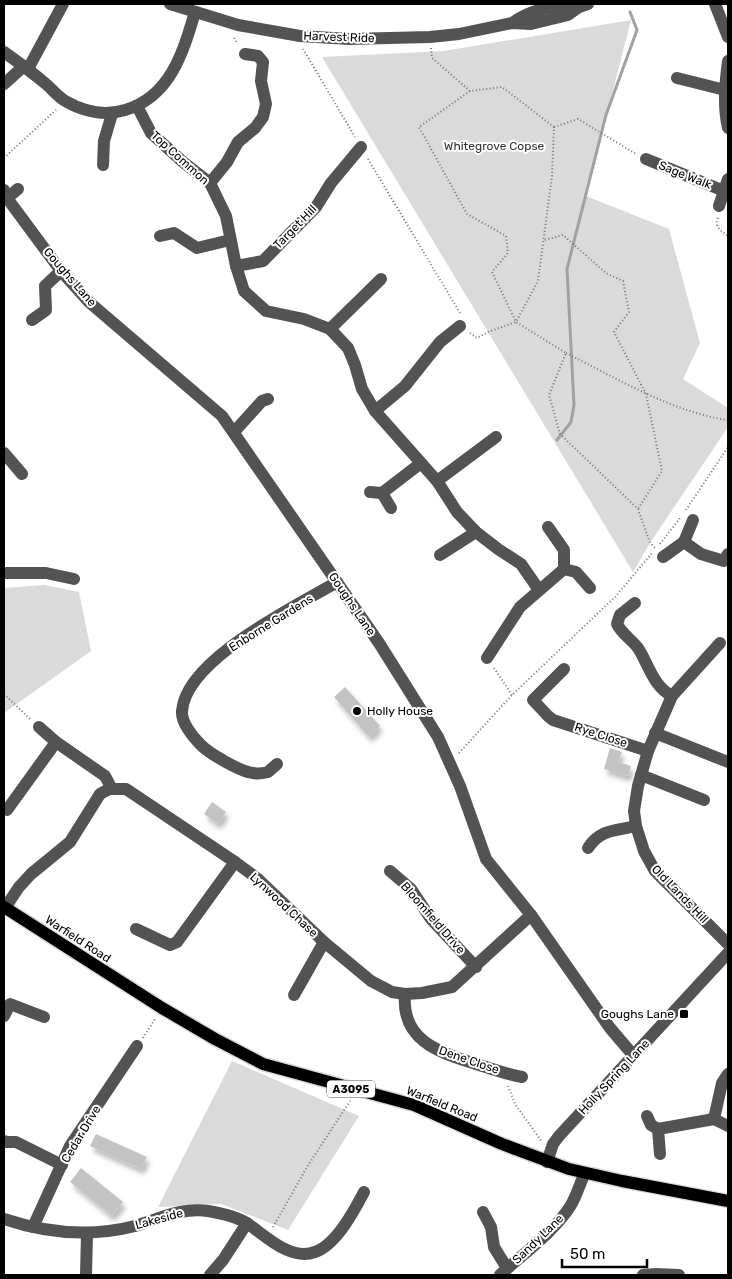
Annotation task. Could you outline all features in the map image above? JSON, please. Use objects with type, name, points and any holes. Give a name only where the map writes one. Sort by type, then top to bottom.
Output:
[{"type":"main road","name":"Warfield Road","points":[[4,908],[162,1008],[263,1064],[414,1105],[547,1162],[585,1172],[728,1201]]},
{"type":"street","points":[[4,84],[26,68],[63,4]]},
{"type":"street","name":"Harvest Ride","points":[[170,4],[233,24],[262,30],[300,36],[349,39],[430,37],[459,34],[512,23],[522,16],[566,5],[584,5]]},
{"type":"street","points":[[715,4],[728,37]]},
{"type":"street","points":[[4,52],[65,101],[85,110],[112,114],[137,106],[156,94],[171,75],[185,46],[194,12]]},
{"type":"street","points":[[210,183],[227,162],[238,142],[255,128],[263,117],[266,104],[261,82],[263,62],[258,56],[245,54]]},
{"type":"street","points":[[728,61],[725,90],[728,128]]},
{"type":"street","points":[[677,78],[725,90]]},
{"type":"street","name":"Top Common","points":[[137,106],[151,133],[210,183],[226,216],[236,266],[244,291],[266,311],[304,319],[330,329],[348,348],[362,388],[375,411],[436,481],[457,512],[476,532],[521,564],[540,590]]},
{"type":"street","points":[[103,165],[104,141],[112,114]]},
{"type":"street","name":"Target Hill","points":[[236,266],[262,261],[316,207],[331,183],[361,147]]},
{"type":"street","name":"Sage Walk","points":[[646,160],[726,185]]},
{"type":"street","points":[[719,206],[726,185]]},
{"type":"street","name":"Goughs Lane","points":[[18,189],[6,194],[61,271],[89,302],[222,416],[234,432],[379,644],[438,737],[450,761],[486,859],[531,915],[610,1028],[633,1055]]},
{"type":"street","points":[[160,236],[174,233],[197,248],[230,240]]},
{"type":"street","points":[[32,320],[46,310],[45,286],[61,271]]},
{"type":"street","points":[[330,329],[380,279]]},
{"type":"street","points":[[375,411],[405,386],[440,342],[460,326]]},
{"type":"street","points":[[234,432],[262,401],[268,399]]},
{"type":"street","points":[[436,481],[496,437]]},
{"type":"street","points":[[4,453],[22,474]]},
{"type":"street","points":[[391,508],[376,493],[421,463]]},
{"type":"street","points":[[659,553],[684,542],[693,520]]},
{"type":"street","points":[[487,658],[520,607],[564,569],[564,550],[548,527]]},
{"type":"street","points":[[440,555],[476,532]]},
{"type":"street","points":[[684,542],[701,554],[724,561],[728,554]]},
{"type":"street","points":[[564,569],[576,572],[590,588]]},
{"type":"street","points":[[4,573],[46,573],[74,579]]},
{"type":"street","name":"Enborne Gardens","points":[[278,764],[268,772],[252,773],[215,756],[201,745],[188,730],[181,712],[187,694],[211,661],[240,640],[337,582]]},
{"type":"street","points":[[634,603],[620,616],[617,624],[619,629],[639,650],[653,677],[664,692],[672,696]]},
{"type":"street","name":"Old Lands Hill","points":[[720,642],[672,696],[654,733],[648,751],[634,811],[636,826],[644,851],[655,871],[728,944]]},
{"type":"street","name":"Rye Close","points":[[564,669],[533,700],[548,716],[553,720],[648,751]]},
{"type":"street","points":[[4,908],[31,874],[70,842],[100,794],[112,789],[105,776],[56,742],[39,727]]},
{"type":"street","points":[[654,733],[728,762]]},
{"type":"street","points":[[7,810],[56,742]]},
{"type":"street","points":[[641,775],[704,800]]},
{"type":"street","name":"Lynwood Chase","points":[[112,789],[126,789],[236,862],[258,879],[324,942],[371,982],[387,990],[405,994],[422,993],[452,987],[531,915]]},
{"type":"street","points":[[588,848],[594,839],[601,835],[613,830],[636,826]]},
{"type":"street","points":[[136,929],[170,945],[177,942],[236,862]]},
{"type":"street","name":"Bloomfield Drive","points":[[390,871],[412,889],[431,919],[476,967]]},
{"type":"street","points":[[294,995],[324,942]]},
{"type":"street","name":"Holly Spring Lane","points":[[547,1162],[559,1136],[728,953]]},
{"type":"street","name":"Dene Close","points":[[405,994],[404,1010],[408,1022],[420,1039],[443,1054],[514,1080]]},
{"type":"street","points":[[4,1016],[10,1004],[44,1017]]},
{"type":"street","name":"Cedar Drive","points":[[33,1227],[70,1146],[137,1046]]},
{"type":"street","points":[[714,1119],[722,1083],[728,1074]]},
{"type":"street","points":[[647,1116],[651,1125],[658,1129],[714,1119],[728,1126]]},
{"type":"street","points":[[658,1129],[660,1154]]},
{"type":"street","points":[[4,1141],[16,1142],[62,1165]]},
{"type":"street","name":"Sandy Lane","points":[[503,1272],[540,1239],[563,1215],[571,1205],[585,1172]]},
{"type":"street","name":"Lakeside","points":[[4,1219],[33,1227],[87,1234],[134,1226],[178,1212],[207,1211],[247,1223],[266,1238],[301,1255],[314,1253],[328,1245],[344,1225],[364,1192]]},
{"type":"street","points":[[483,1212],[491,1227],[494,1247],[503,1272]]},
{"type":"street","points":[[210,1275],[223,1260],[247,1223]]},
{"type":"street","points":[[86,1275],[87,1234]]},
{"type":"street","points":[[643,1275],[679,1275]]},
{"type":"path","points":[[301,45],[460,312],[460,326],[477,338],[516,322],[538,281],[545,240],[552,176],[554,127]]},
{"type":"path","points":[[432,51],[432,58],[470,91]]},
{"type":"path","points":[[554,127],[502,87],[470,91],[419,127],[467,214],[506,236],[508,253],[492,272],[516,322],[566,353],[646,394],[710,418],[728,420]]},
{"type":"path","points":[[4,158],[65,101]]},
{"type":"path","points":[[554,127],[578,119],[646,160]]},
{"type":"path","points":[[719,206],[717,226],[720,231],[728,236]]},
{"type":"path","points":[[545,240],[563,235],[606,273],[623,281],[629,312],[614,332],[646,394],[662,471],[638,509]]},
{"type":"path","points":[[566,353],[549,395],[560,434],[638,509],[650,543],[659,553]]},
{"type":"path","points":[[450,761],[512,695],[659,553],[728,447]]},
{"type":"path","points":[[487,658],[512,695]]},
{"type":"path","points":[[4,694],[39,727]]},
{"type":"path","points":[[137,1046],[162,1008]]},
{"type":"path","points":[[514,1080],[515,1104],[544,1144]]},
{"type":"path","points":[[266,1238],[307,1167],[357,1091]]},
{"type":"green space","name":"Whitegrove Copse","points":[[631,20],[586,196],[669,229],[700,343],[683,379],[728,408],[728,427],[650,543],[633,572],[322,57],[444,51]]},
{"type":"green space","points":[[44,585],[79,592],[91,651],[4,713],[4,588]]},
{"type":"green space","points":[[232,1061],[359,1116],[288,1230],[221,1204],[158,1207]]},
{"type":"building","name":"Holly House","points":[[345,687],[380,726],[369,737],[334,697]]},
{"type":"building","points":[[610,748],[622,752],[618,762],[631,766],[628,776],[604,769]]},
{"type":"building","points":[[212,802],[226,812],[218,824],[204,814]]},
{"type":"building","points":[[96,1134],[147,1157],[141,1169],[90,1146]]},
{"type":"building","points":[[81,1168],[123,1202],[112,1216],[70,1182]]},
{"type":"waterway","points":[[557,440],[571,422],[574,405],[567,269],[606,115],[637,30],[630,12]]},
{"type":"place","name":"Holly House","points":[[357,711]]},
{"type":"place","name":"Goughs Lane","points":[[684,1014]]}]
